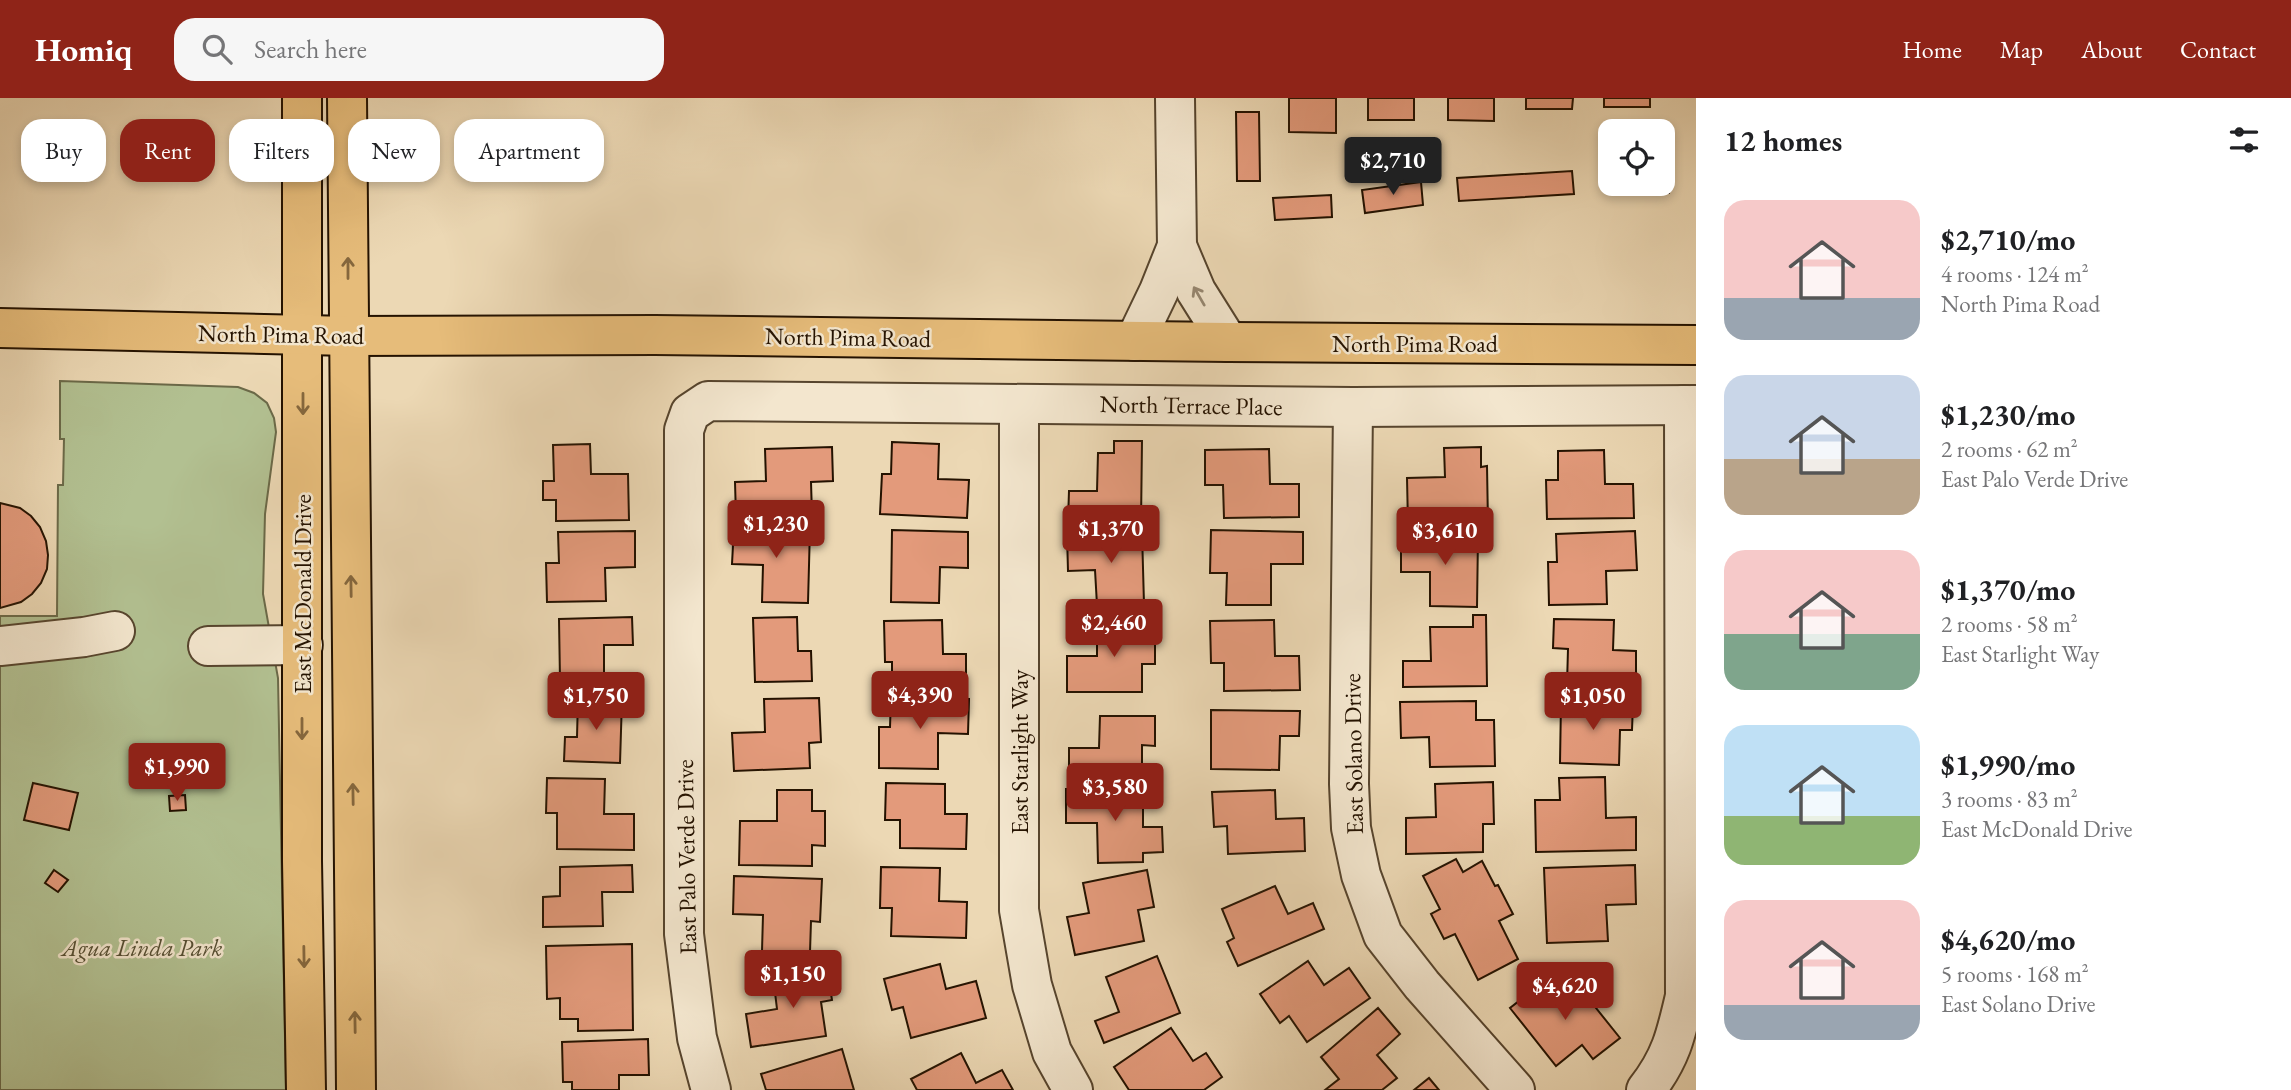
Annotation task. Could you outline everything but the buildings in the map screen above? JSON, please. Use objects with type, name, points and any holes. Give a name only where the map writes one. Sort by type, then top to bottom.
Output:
[{"type":"main road","name":"East McDonald Drive","points":[[302,98],[302,861],[306,1090]]},
{"type":"main road","name":"East McDonald Drive","points":[[347,98],[356,1090]]},
{"type":"main road","name":"North Pima Road","points":[[0,328],[349,337],[655,335],[1696,345]]},
{"type":"street","points":[[1175,98],[1177,246],[1196,291],[1228,342]]},
{"type":"street","points":[[1135,341],[1177,246]]},
{"type":"street","name":"North Terrace Place","points":[[690,413],[708,401],[1353,407],[1690,405]]},
{"type":"street","name":"East Starlight Way","points":[[1019,404],[1019,910],[1032,985],[1048,1041],[1073,1090]]},
{"type":"street","points":[[1646,1090],[1675,1042],[1685,996],[1690,405]]},
{"type":"street","name":"East Solano Drive","points":[[1353,407],[1349,784],[1351,828],[1361,875],[1383,935],[1422,985],[1515,1090]]},
{"type":"street","name":"East Palo Verde Drive","points":[[690,413],[684,430],[684,934],[697,1038],[711,1090]]},
{"type":"street","points":[[0,646],[84,638],[115,631]]},
{"type":"street","points":[[208,646],[303,645]]},
{"type":"green space","name":"Agua Linda Park","points":[[60,381],[238,387],[254,393],[267,403],[274,418],[276,432],[265,514],[263,594],[278,678],[286,1090],[0,1090],[0,616],[57,616],[58,485],[63,485],[64,439],[60,439]]}]
